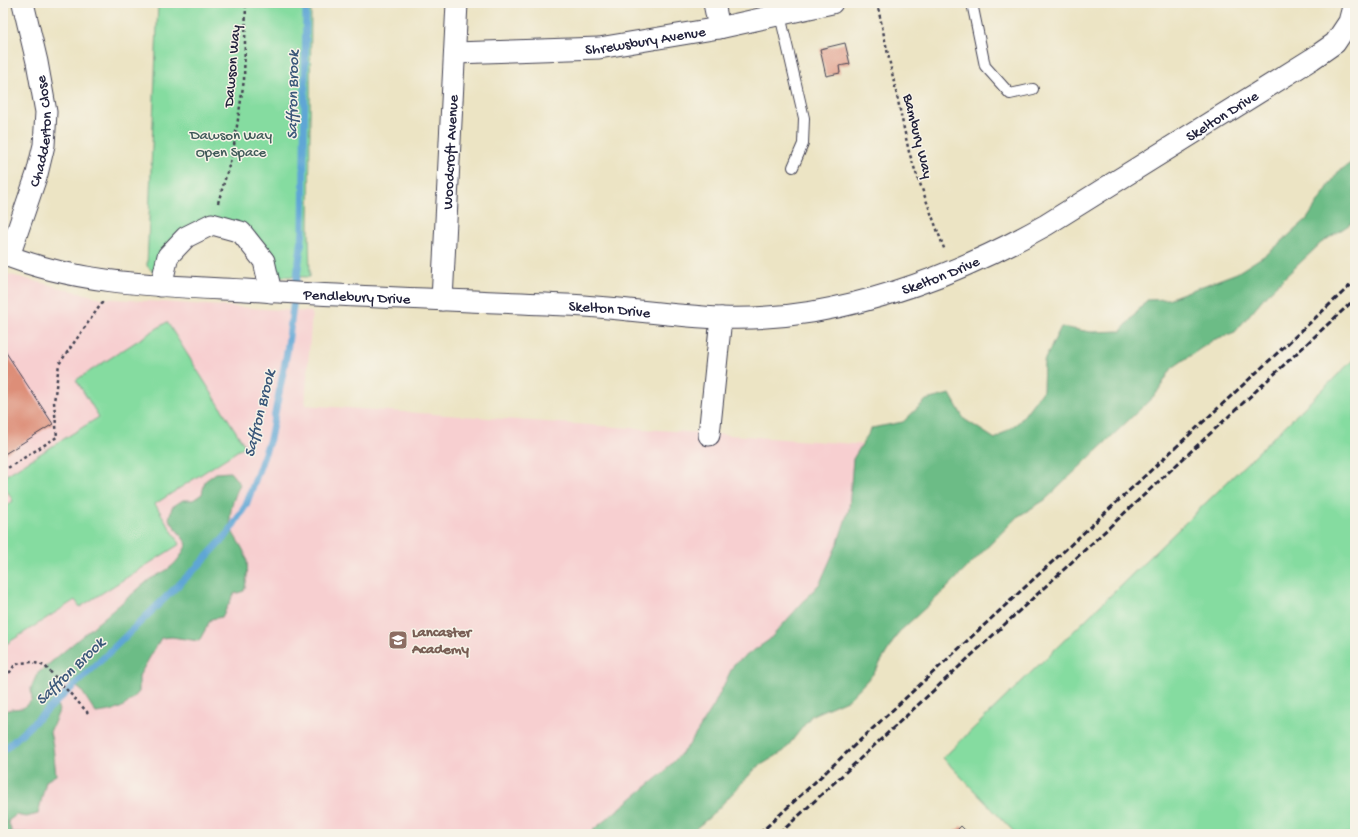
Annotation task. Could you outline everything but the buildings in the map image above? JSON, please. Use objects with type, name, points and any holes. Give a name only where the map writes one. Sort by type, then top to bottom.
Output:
[{"type":"street","name":"Chadderton Close","points":[[6,255],[37,174],[44,145],[46,112],[38,62],[23,3]]},
{"type":"street","name":"Woodcroft Avenue","points":[[442,300],[457,3]]},
{"type":"street","points":[[714,3],[719,28]]},
{"type":"street","name":"Shrewsbury Avenue","points":[[455,53],[598,48],[719,28],[832,3]]},
{"type":"street","name":"Skelton Drive","points":[[442,300],[570,305],[721,318],[767,317],[811,312],[880,297],[952,271],[1016,242],[1046,225],[1312,59],[1335,43],[1349,22],[1354,3]]},
{"type":"street","points":[[161,286],[168,256],[186,237],[212,224],[241,232],[264,261],[271,292]]},
{"type":"street","name":"Pendlebury Drive","points":[[6,255],[43,268],[117,282],[317,295],[442,300]]},
{"type":"street","points":[[709,435],[721,318]]},
{"type":"lane","points":[[972,3],[985,66],[1010,94],[1033,89]]},
{"type":"lane","points":[[780,15],[804,118],[803,144],[793,167]]},
{"type":"path","name":"Dawson Way","points":[[212,224],[233,152],[244,80],[246,3]]},
{"type":"path","name":"Bambury Way","points":[[877,3],[913,164],[952,271]]},
{"type":"path","points":[[3,471],[57,437],[54,402],[59,364],[117,282]]},
{"type":"path","points":[[3,674],[10,672],[14,666],[20,663],[32,662],[45,666],[88,712]]},
{"type":"shaded area","name":"Lancaster Academy","points":[[3,273],[101,298],[312,312],[305,405],[869,445],[954,461],[615,834],[3,834]]},
{"type":"green space","name":"Dawson Way Open Space","points":[[158,3],[311,3],[310,277],[275,276],[212,221],[159,278],[147,266]]},
{"type":"green space","points":[[1355,160],[1355,221],[1321,243],[1266,295],[1235,332],[1213,340],[1172,368],[1156,394],[1045,500],[1017,517],[945,590],[899,632],[874,673],[849,699],[812,715],[784,751],[756,768],[711,816],[689,834],[591,834],[593,830],[663,773],[689,745],[714,705],[734,664],[769,640],[820,583],[838,542],[849,509],[853,459],[872,428],[903,422],[926,400],[950,394],[964,419],[995,439],[1019,422],[1043,390],[1044,361],[1061,327],[1091,332],[1121,331],[1147,300],[1168,299],[1237,273],[1270,252],[1307,219],[1338,172]]},
{"type":"green space","points":[[167,322],[245,446],[155,504],[180,544],[80,607],[75,600],[3,646],[3,508],[13,501],[3,484],[3,477],[99,417],[76,380]]},
{"type":"green space","points":[[1355,358],[1355,834],[1016,834],[943,758]]},
{"type":"green space","points":[[230,472],[240,484],[233,502],[230,525],[247,561],[247,574],[244,591],[234,594],[222,617],[211,619],[199,641],[172,637],[161,638],[139,676],[139,692],[129,702],[120,708],[96,713],[81,690],[67,681],[54,692],[59,711],[50,732],[56,775],[46,781],[38,814],[26,817],[16,815],[8,821],[12,833],[29,834],[3,834],[3,712],[23,708],[32,700],[31,688],[37,674],[150,579],[168,569],[176,562],[187,544],[169,519],[172,507],[183,500],[193,500],[202,494],[205,481],[216,473]]},
{"type":"waterway","name":"Saffron Brook","points":[[3,751],[94,667],[198,566],[227,535],[246,505],[270,439],[287,352],[303,231],[306,3]]},
{"type":"railway","points":[[759,834],[1355,281]]},
{"type":"railway","points":[[779,834],[1355,299]]},
{"type":"place","name":"Lancaster Academy","points":[[398,640]]}]
